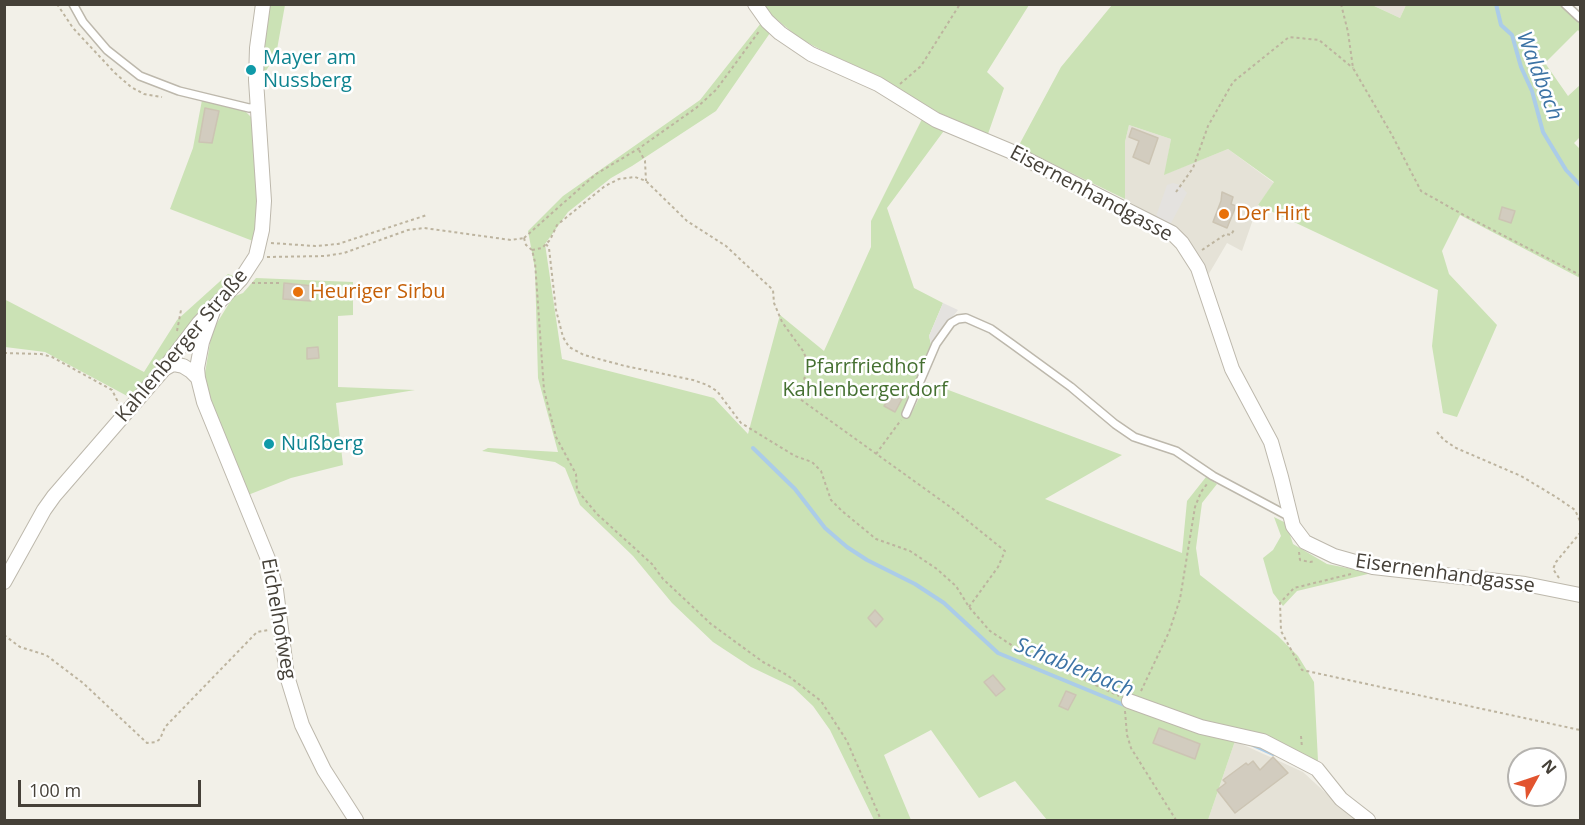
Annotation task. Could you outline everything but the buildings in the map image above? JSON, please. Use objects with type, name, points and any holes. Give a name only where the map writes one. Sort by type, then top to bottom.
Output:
[{"type":"street","name":"Kahlenberger Straße","points":[[4,582],[44,510],[164,369],[199,323],[241,279],[256,256],[264,201],[257,107],[257,48],[263,4]]},
{"type":"street","name":"Eisernenhandgasse","points":[[755,4],[767,21],[803,49],[867,78],[947,125],[1010,151],[1173,233],[1192,257],[1204,283],[1232,369],[1271,442],[1290,517],[1296,532],[1305,542],[1320,550],[1373,567],[1525,584],[1581,595]]},
{"type":"street","name":"Eichelhofweg","points":[[215,306],[199,356],[198,378],[204,402],[268,559],[276,590],[287,676],[302,725],[327,777],[356,820]]},
{"type":"street","points":[[164,369],[173,364],[183,366],[198,378]]},
{"type":"street","points":[[1131,703],[1202,727],[1263,741],[1317,770],[1341,799],[1368,820]]},
{"type":"lane","points":[[73,4],[83,22],[107,50],[140,76],[179,91],[249,108],[257,107]]},
{"type":"lane","points":[[1566,4],[1581,18]]},
{"type":"lane","points":[[906,414],[936,344],[951,323],[966,318],[991,329],[1071,387],[1134,437],[1176,451],[1213,476],[1290,517]]},
{"type":"path","points":[[892,92],[921,66],[960,4]]},
{"type":"path","points":[[1341,4],[1353,68]]},
{"type":"path","points":[[256,256],[317,256],[344,253],[408,230],[424,228],[511,240],[524,238],[597,174],[638,149],[696,108],[716,90],[767,21]]},
{"type":"path","points":[[1176,192],[1193,168],[1208,126],[1233,82],[1289,38],[1319,40],[1353,68],[1421,191],[1581,275]]},
{"type":"path","points":[[638,149],[645,161],[646,181]]},
{"type":"path","points":[[532,250],[543,248],[557,225],[605,186],[619,179],[635,177],[646,181],[687,221],[726,246],[773,290],[774,303],[783,322],[803,351],[808,362],[800,399],[954,509],[1005,551],[998,567],[969,607]]},
{"type":"path","points":[[259,241],[315,246],[338,244],[427,215]]},
{"type":"path","points":[[1192,257],[1226,234],[1231,235],[1235,228]]},
{"type":"path","points":[[524,238],[536,262],[544,390],[556,437],[576,474],[577,490],[597,514],[652,564],[663,579],[711,624],[763,662],[787,675],[821,701],[847,741],[881,820]]},
{"type":"path","points":[[546,244],[549,248],[556,310],[562,338],[569,347],[584,355],[604,361],[693,380],[717,391],[741,423],[795,456],[812,462],[821,471],[831,500],[876,539],[910,551],[937,569],[956,586],[969,607],[990,631],[1016,648],[1116,694]]},
{"type":"path","points":[[241,279],[251,283],[282,283]]},
{"type":"path","points":[[4,353],[41,354],[52,357],[112,390],[117,402],[127,411]]},
{"type":"path","points":[[876,454],[906,414]]},
{"type":"path","points":[[1437,432],[1456,448],[1521,477],[1556,497],[1575,510],[1581,522]]},
{"type":"path","points":[[1176,820],[1131,748],[1127,735],[1131,703],[1169,632],[1180,599],[1195,507],[1201,492],[1213,476]]},
{"type":"path","points":[[1564,592],[1553,569],[1581,529]]},
{"type":"path","points":[[1350,575],[1293,588],[1280,603],[1281,631],[1302,670],[1581,730]]},
{"type":"path","points":[[4,635],[20,647],[46,655],[83,683],[147,743],[160,739],[165,727],[257,632],[281,626]]},
{"type":"shaded area","points":[[1372,5],[1406,5],[1400,18]]},
{"type":"shaded area","points":[[1129,125],[1171,139],[1165,174],[1228,149],[1274,183],[1258,205],[1242,251],[1227,243],[1207,277],[1197,254],[1185,236],[1125,199],[1125,142]]},
{"type":"shaded area","points":[[1173,183],[1180,185],[1187,193],[1169,227],[1155,219],[1167,185]]},
{"type":"shaded area","points":[[943,303],[958,310],[931,344],[929,336]]},
{"type":"shaded area","points":[[1235,741],[1303,772],[1355,820],[1208,820]]},
{"type":"green space","points":[[266,5],[285,5],[276,55],[262,77]]},
{"type":"green space","name":"Pfarrfriedhof Kahlenbergerdorf","points":[[751,5],[1029,5],[987,72],[1004,88],[988,134],[939,113],[876,75],[799,38],[768,12],[770,33],[716,111],[611,178],[568,212],[545,244],[562,359],[714,398],[748,434],[780,315],[824,351],[871,247],[871,221],[923,117],[946,128],[887,208],[914,288],[943,303],[929,336],[931,344],[902,416],[910,416],[927,382],[1122,455],[1045,499],[1182,553],[1187,501],[1206,477],[1217,484],[1202,503],[1196,548],[1200,575],[1278,636],[1298,656],[1314,682],[1318,761],[1265,738],[1235,741],[1208,820],[1047,820],[1015,781],[979,798],[931,730],[884,755],[911,820],[874,820],[830,730],[813,706],[793,687],[751,667],[713,642],[672,603],[633,556],[580,505],[565,468],[555,462],[482,451],[488,448],[558,452],[538,378],[535,269],[528,231],[563,196],[700,100],[761,23]]},
{"type":"green space","points":[[1112,5],[1372,5],[1400,18],[1406,5],[1565,5],[1580,18],[1580,33],[1578,30],[1545,63],[1568,96],[1580,85],[1580,137],[1574,143],[1580,149],[1580,278],[1460,215],[1442,251],[1449,274],[1497,325],[1457,417],[1443,413],[1432,346],[1438,290],[1258,205],[1274,182],[1228,149],[1164,175],[1171,139],[1129,125],[1125,142],[1125,199],[1018,147],[1061,67]]},
{"type":"green space","name":"Mayer am Nussberg","points":[[202,100],[243,109],[251,117],[258,176],[257,226],[253,241],[170,209],[193,148]]},
{"type":"green space","points":[[228,274],[236,277],[196,318],[131,398],[45,352],[5,347],[4,299],[144,372],[177,320]]},
{"type":"green space","points":[[256,278],[353,282],[353,315],[338,316],[338,387],[415,390],[336,403],[343,465],[291,478],[248,495],[210,407],[204,379],[212,331],[233,297],[243,293]]},
{"type":"green space","points":[[1274,517],[1286,523],[1293,544],[1327,564],[1372,573],[1297,591],[1283,606],[1273,593],[1263,558],[1273,550],[1281,536]]},
{"type":"waterway","name":"Waldbach","points":[[1496,4],[1501,25],[1512,35],[1521,67],[1532,91],[1543,132],[1566,170],[1580,185]]},
{"type":"waterway","name":"Schablerbach","points":[[753,448],[795,489],[825,528],[847,547],[867,560],[915,584],[944,603],[998,653],[1129,707]]},
{"type":"waterway","name":"Schablerbach","points":[[1253,745],[1273,754]]},
{"type":"place","name":"Mayer am Nussberg","points":[[251,70]]},
{"type":"place","name":"Der Hirt","points":[[1224,214]]},
{"type":"place","name":"Heuriger Sirbu","points":[[298,292]]},
{"type":"place","name":"Nußberg","points":[[269,444]]}]
